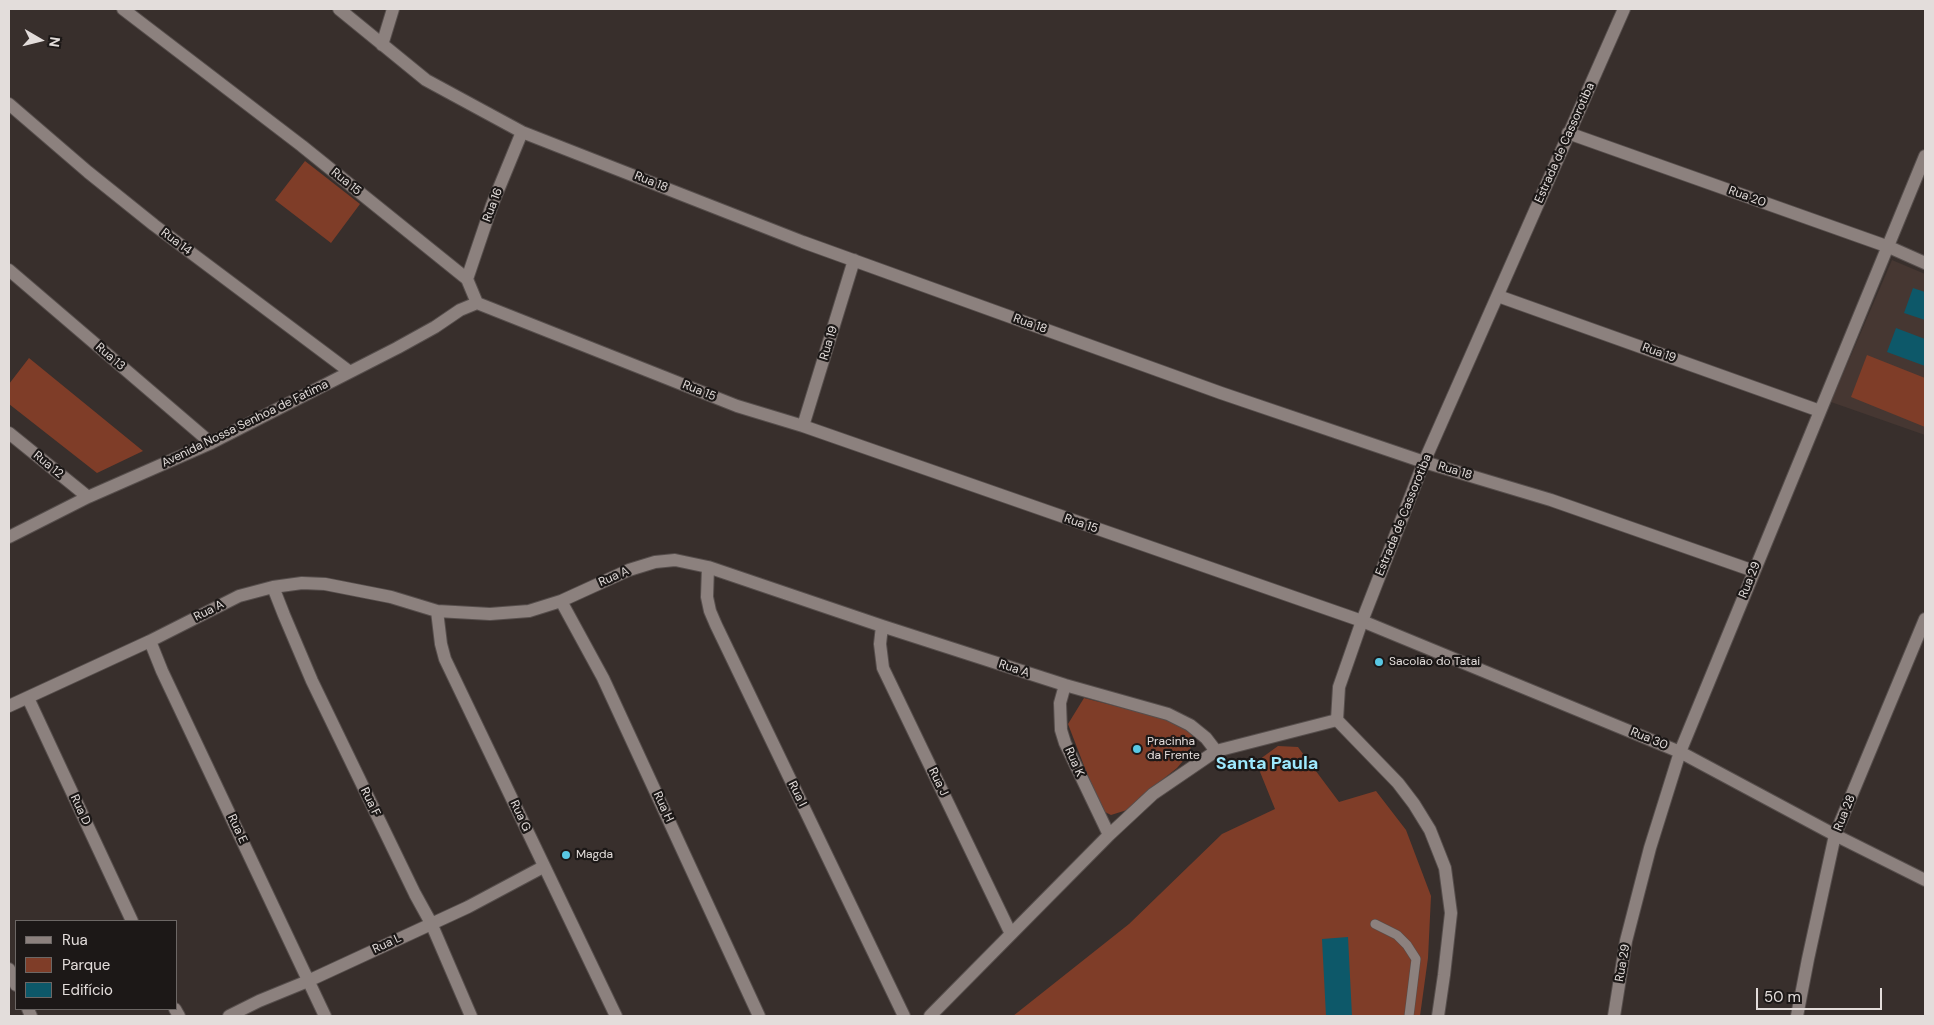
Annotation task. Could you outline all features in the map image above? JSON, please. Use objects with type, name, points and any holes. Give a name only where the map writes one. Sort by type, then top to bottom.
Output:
[{"type":"street","name":"Rua 15","points":[[123,9],[302,146],[467,279],[477,303],[737,406],[803,426],[1362,621]]},
{"type":"street","name":"Rua 18","points":[[339,9],[426,80],[522,132],[777,232],[1221,394],[1424,462],[1568,506],[1754,571]]},
{"type":"street","points":[[382,45],[393,9]]},
{"type":"street","name":"Estrada de Cassorotiba","points":[[1336,720],[1339,687],[1362,621],[1424,462],[1624,9]]},
{"type":"street","name":"Rua 14","points":[[9,104],[88,172],[154,225],[350,372]]},
{"type":"street","name":"Rua 16","points":[[467,279],[492,205],[522,132]]},
{"type":"street","name":"Rua 20","points":[[1568,133],[1889,247],[1925,263]]},
{"type":"street","name":"Rua 29","points":[[1614,1016],[1626,940],[1650,848],[1680,752],[1925,156]]},
{"type":"street","name":"Rua 19","points":[[803,426],[854,260]]},
{"type":"street","name":"Rua 13","points":[[9,270],[211,443]]},
{"type":"street","name":"Rua 19","points":[[1498,296],[1820,411]]},
{"type":"street","name":"Avenida Nossa Senhoa de Fatima","points":[[9,537],[88,497],[211,443],[397,348],[435,327],[460,310],[477,303]]},
{"type":"street","name":"Rua 12","points":[[9,433],[88,497]]},
{"type":"street","name":"Rua A","points":[[9,706],[150,641],[239,596],[273,587],[302,583],[325,584],[392,597],[437,612],[490,614],[529,611],[561,601],[629,570],[655,562],[675,560],[708,567],[1065,685],[1168,714],[1190,724],[1206,738],[1216,751]]},
{"type":"street","name":"Rua I","points":[[708,567],[707,597],[710,611],[904,1016]]},
{"type":"street","name":"Rua F","points":[[273,587],[312,681],[431,924],[471,1016]]},
{"type":"street","name":"Rua H","points":[[561,601],[603,678],[759,1016]]},
{"type":"street","name":"Rua G","points":[[437,612],[440,644],[445,659],[616,1016]]},
{"type":"street","name":"Rua 28","points":[[1797,1016],[1836,835],[1925,620]]},
{"type":"street","name":"Rua 30","points":[[1362,621],[1680,752],[1925,880]]},
{"type":"street","name":"Rua J","points":[[882,626],[880,644],[883,668],[1011,934]]},
{"type":"street","name":"Rua E","points":[[150,641],[162,671],[325,1016]]},
{"type":"street","name":"Rua K","points":[[1065,685],[1060,704],[1061,730],[1109,835]]},
{"type":"street","name":"Rua D","points":[[28,698],[132,920]]},
{"type":"street","points":[[930,1016],[1109,835],[1153,794],[1216,751],[1336,720],[1398,783],[1414,804],[1430,830],[1445,868],[1451,913],[1438,1016]]},
{"type":"street","name":"Rua L","points":[[229,1016],[259,1000],[308,981],[468,907],[543,866]]},
{"type":"street","points":[[9,969],[15,983]]},
{"type":"lane","points":[[1374,924],[1397,935],[1407,945],[1416,959],[1409,1016]]},
{"type":"shaded area","points":[[1892,260],[1925,274],[1925,435],[1831,402]]},
{"type":"green space","points":[[305,161],[360,204],[331,243],[275,200]]},
{"type":"green space","points":[[1867,355],[1925,378],[1925,427],[1851,397]]},
{"type":"green space","points":[[29,358],[143,451],[97,473],[9,404],[9,384]]},
{"type":"green space","name":"Pracinha da Frente","points":[[1084,698],[1185,724],[1194,739],[1188,755],[1177,768],[1148,791],[1130,809],[1111,815],[1101,810],[1068,724]]},
{"type":"green space","points":[[1278,746],[1298,747],[1339,802],[1376,791],[1406,830],[1431,896],[1428,958],[1420,1016],[1013,1016],[1129,924],[1222,834],[1275,809],[1256,762]]},
{"type":"building","points":[[1913,288],[1925,292],[1925,320],[1904,313]]},
{"type":"building","points":[[1896,328],[1925,339],[1925,366],[1887,352]]},
{"type":"building","points":[[1348,937],[1352,1016],[1326,1016],[1322,939]]},
{"type":"place","name":"Sacolão do Tatai","points":[[1379,662]]},
{"type":"place","name":"Pracinha da Frente","points":[[1137,749]]},
{"type":"place","name":"Magda","points":[[566,855]]},
{"type":"district","name":"Santa Paula","points":[[1267,764]]}]
